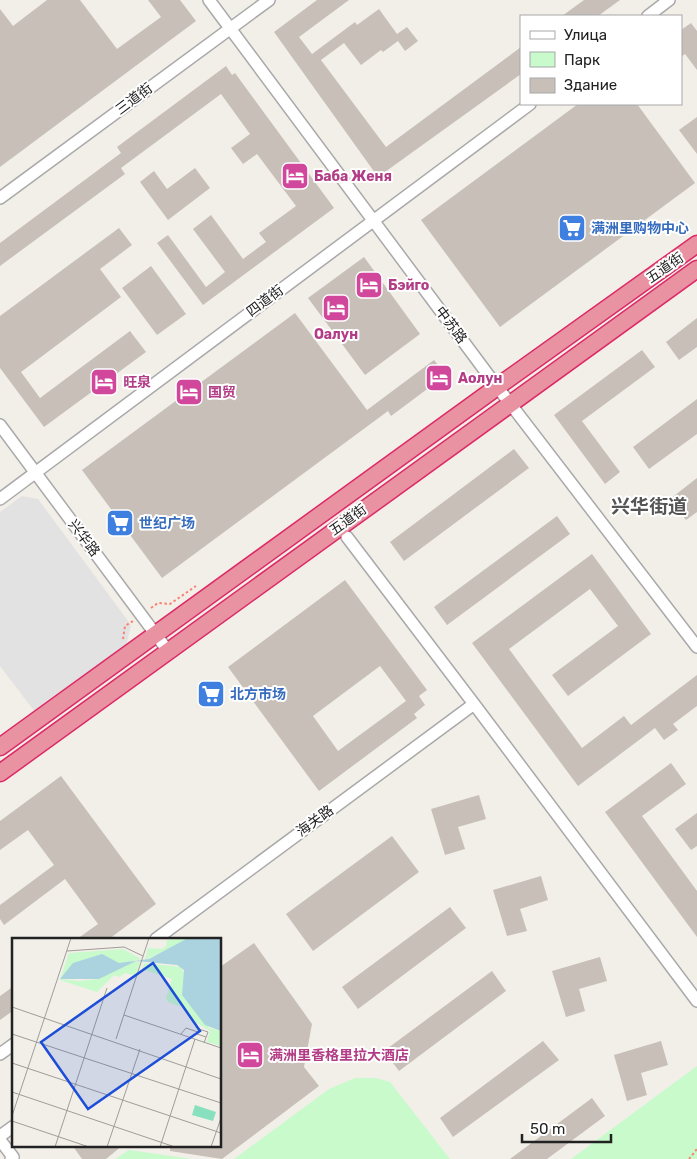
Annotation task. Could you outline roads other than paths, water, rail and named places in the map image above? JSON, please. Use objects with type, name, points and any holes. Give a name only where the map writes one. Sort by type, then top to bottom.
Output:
[{"type":"highway","name":"五道街","points":[[0,747],[697,244]]},
{"type":"highway","name":"五道街","points":[[0,773],[697,269]]},
{"type":"street","name":"中苏路","points":[[209,0],[497,387],[697,647]]},
{"type":"street","name":"三道街","points":[[0,198],[269,0]]},
{"type":"street","points":[[649,15],[669,0]]},
{"type":"street","name":"四道街","points":[[0,499],[529,105]]},
{"type":"street","name":"兴华路","points":[[0,425],[168,651]]},
{"type":"street","points":[[347,537],[697,1001]]},
{"type":"street","name":"海关路","points":[[157,938],[474,704]]},
{"type":"street","points":[[0,1054],[12,1045]]},
{"type":"street","points":[[10,1159],[13,1157],[0,1138],[12,1128]]},
{"type":"place","name":"Баба Женя","points":[[295,176]]},
{"type":"place","name":"满洲里购物中心","points":[[572,228]]},
{"type":"place","name":"Бэйго","points":[[369,285]]},
{"type":"place","name":"Оалун","points":[[336,308]]},
{"type":"place","name":"Аолун","points":[[439,378]]},
{"type":"place","name":"旺泉","points":[[104,382]]},
{"type":"place","name":"国贸","points":[[189,392]]},
{"type":"place","name":"世纪广场","points":[[120,523]]},
{"type":"place","name":"北方市场","points":[[211,694]]},
{"type":"place","name":"满洲里香格里拉大酒店","points":[[250,1055]]},
{"type":"district","name":"兴华街道","points":[[649,506]]}]
